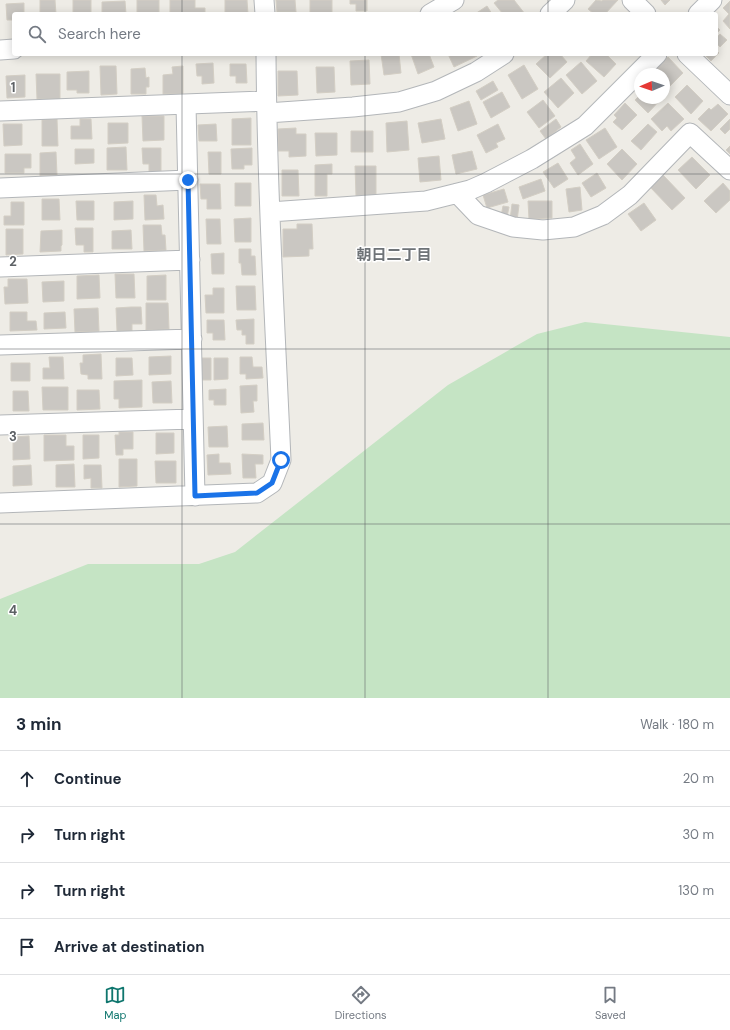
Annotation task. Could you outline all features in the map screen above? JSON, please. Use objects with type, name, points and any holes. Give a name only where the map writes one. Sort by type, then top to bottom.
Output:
[{"type":"street","points":[[264,0],[265,12]]},
{"type":"street","points":[[433,12],[454,0]]},
{"type":"street","points":[[552,12],[565,0]]},
{"type":"street","points":[[632,0],[644,12]]},
{"type":"street","points":[[700,12],[712,0]]},
{"type":"street","points":[[0,50],[12,49]]},
{"type":"street","points":[[0,503],[257,493],[272,483],[281,460],[266,107],[266,56]]},
{"type":"street","points":[[0,111],[186,104],[266,107],[353,107],[399,102],[436,91],[476,72],[501,56]]},
{"type":"street","points":[[270,212],[426,201],[457,193],[486,183],[532,159],[585,126],[655,56]]},
{"type":"street","points":[[689,56],[730,95]]},
{"type":"street","points":[[186,104],[195,496]]},
{"type":"street","points":[[457,193],[478,215],[513,227],[542,230],[574,227],[603,214],[630,195],[690,133],[730,170]]},
{"type":"street","points":[[0,188],[188,180]]},
{"type":"street","points":[[0,267],[190,260]]},
{"type":"street","points":[[0,344],[192,339]]},
{"type":"street","points":[[0,425],[193,419]]},
{"type":"green space","points":[[585,322],[730,337],[730,698],[0,698],[0,599],[88,564],[199,564],[235,552],[448,385],[537,334]]},
{"type":"building","points":[[40,0],[55,0],[56,12],[40,12]]},
{"type":"building","points":[[73,0],[91,0],[91,12],[73,12]]},
{"type":"building","points":[[137,0],[159,0],[159,12],[137,12]]},
{"type":"building","points":[[170,0],[195,0],[195,8],[205,8],[205,12],[170,12]]},
{"type":"building","points":[[225,0],[247,0],[248,12],[225,12]]},
{"type":"building","points":[[276,0],[295,0],[296,12],[277,12]]},
{"type":"building","points":[[310,0],[332,0],[332,12],[310,12]]},
{"type":"building","points":[[350,0],[367,0],[367,11],[356,11],[356,4],[350,4]]},
{"type":"building","points":[[498,0],[514,0],[523,12],[501,12],[494,3]]},
{"type":"building","points":[[596,0],[618,0],[607,12],[592,12],[588,9]]},
{"type":"building","points":[[661,0],[670,0],[665,5]]},
{"type":"building","points":[[125,1],[126,12],[102,12],[102,2]]},
{"type":"building","points":[[730,1],[730,29],[723,21],[729,14],[723,8]]},
{"type":"building","points":[[24,3],[24,12],[12,12],[12,20],[7,20],[6,4]]},
{"type":"building","points":[[487,6],[491,12],[478,12]]},
{"type":"building","points":[[720,34],[727,40],[720,47],[718,45],[718,36]]},
{"type":"building","points":[[381,56],[399,56],[401,73],[384,75]]},
{"type":"building","points":[[412,56],[430,56],[434,67],[418,74]]},
{"type":"building","points":[[449,56],[477,56],[454,67]]},
{"type":"building","points":[[545,56],[562,56],[567,62],[550,78],[536,64]]},
{"type":"building","points":[[590,56],[608,56],[616,64],[604,77],[586,61]]},
{"type":"building","points":[[706,56],[716,56],[711,61]]},
{"type":"building","points":[[668,57],[683,73],[670,86],[670,68],[657,68]]},
{"type":"building","points":[[369,60],[370,84],[351,85],[350,61]]},
{"type":"building","points":[[581,62],[597,81],[582,94],[566,75]]},
{"type":"building","points":[[213,63],[214,83],[202,84],[202,76],[197,76],[196,64]]},
{"type":"building","points":[[230,64],[246,64],[247,83],[236,83],[236,76],[230,76]]},
{"type":"building","points":[[524,65],[538,89],[522,99],[508,75]]},
{"type":"building","points":[[100,66],[116,66],[117,94],[101,95]]},
{"type":"building","points":[[183,66],[183,94],[163,94],[163,75],[173,74],[172,67]]},
{"type":"building","points":[[316,67],[334,67],[335,92],[317,93]]},
{"type":"building","points":[[145,68],[146,78],[149,77],[149,87],[146,87],[146,94],[131,94],[131,69]]},
{"type":"building","points":[[89,71],[89,93],[77,93],[77,90],[67,90],[67,72]]},
{"type":"building","points":[[278,71],[297,71],[298,95],[278,96]]},
{"type":"building","points":[[36,74],[60,74],[60,99],[37,99]]},
{"type":"building","points":[[25,75],[25,97],[7,98],[6,76]]},
{"type":"building","points":[[561,78],[574,93],[558,108],[544,92]]},
{"type":"building","points":[[493,81],[498,90],[481,100],[476,91]]},
{"type":"building","points":[[687,85],[703,101],[691,114],[675,97]]},
{"type":"building","points":[[502,92],[510,107],[491,118],[483,102]]},
{"type":"building","points":[[543,100],[555,116],[539,128],[527,112]]},
{"type":"building","points":[[469,101],[477,124],[458,131],[450,108]]},
{"type":"building","points":[[625,103],[637,115],[622,130],[613,122],[617,118],[614,115]]},
{"type":"building","points":[[639,104],[656,104],[648,113]]},
{"type":"building","points":[[667,104],[669,104],[684,119],[671,131],[667,126],[662,131],[651,119]]},
{"type":"building","points":[[718,104],[728,114],[711,131],[698,119],[709,108],[711,110]]},
{"type":"building","points":[[142,116],[164,116],[164,140],[143,141]]},
{"type":"building","points":[[251,118],[251,145],[232,145],[232,119]]},
{"type":"building","points":[[57,119],[58,146],[42,146],[42,120]]},
{"type":"building","points":[[80,119],[91,119],[92,139],[71,139],[71,126],[80,126]]},
{"type":"building","points":[[441,119],[445,139],[422,143],[418,123]]},
{"type":"building","points":[[556,119],[561,127],[546,139],[540,131]]},
{"type":"building","points":[[730,119],[730,129],[725,134],[720,129]]},
{"type":"building","points":[[407,121],[409,150],[387,152],[386,123]]},
{"type":"building","points":[[108,123],[128,123],[128,143],[108,144]]},
{"type":"building","points":[[3,124],[22,124],[22,145],[4,146]]},
{"type":"building","points":[[216,124],[217,141],[199,141],[198,125]]},
{"type":"building","points":[[498,124],[505,139],[496,143],[498,147],[486,153],[477,135]]},
{"type":"building","points":[[648,124],[657,132],[641,150],[631,141]]},
{"type":"building","points":[[296,128],[296,134],[306,134],[306,156],[289,157],[289,151],[278,151],[278,129]]},
{"type":"building","points":[[605,128],[617,147],[599,159],[586,140]]},
{"type":"building","points":[[351,131],[373,131],[373,152],[351,152]]},
{"type":"building","points":[[315,133],[337,133],[337,155],[316,156]]},
{"type":"building","points":[[580,144],[593,164],[578,175],[570,163],[576,158],[571,150]]},
{"type":"building","points":[[730,146],[730,154],[726,150]]},
{"type":"building","points":[[126,147],[127,170],[107,170],[107,148]]},
{"type":"building","points":[[142,148],[161,148],[161,172],[149,173],[149,164],[143,164]]},
{"type":"building","points":[[252,148],[252,165],[244,165],[244,169],[232,169],[231,149]]},
{"type":"building","points":[[75,149],[94,149],[94,163],[75,164]]},
{"type":"building","points":[[622,149],[637,164],[622,180],[607,164]]},
{"type":"building","points":[[472,151],[477,169],[456,174],[452,155]]},
{"type":"building","points":[[56,152],[57,175],[40,176],[40,153]]},
{"type":"building","points":[[208,152],[221,152],[221,174],[209,174]]},
{"type":"building","points":[[5,154],[31,154],[31,168],[24,168],[24,173],[5,173]]},
{"type":"building","points":[[439,156],[441,180],[420,182],[418,158]]},
{"type":"building","points":[[692,157],[710,175],[696,189],[678,170]]},
{"type":"building","points":[[558,163],[568,179],[554,188],[543,172]]},
{"type":"building","points":[[332,164],[332,174],[327,174],[327,196],[315,196],[315,165]]},
{"type":"building","points":[[355,166],[376,166],[376,196],[356,196]]},
{"type":"building","points":[[282,170],[298,170],[299,196],[282,196]]},
{"type":"building","points":[[597,173],[606,188],[591,197],[582,183]]},
{"type":"building","points":[[663,175],[685,198],[672,210],[650,187]]},
{"type":"building","points":[[541,179],[545,191],[523,199],[519,187]]},
{"type":"building","points":[[235,183],[251,183],[251,206],[235,206]]},
{"type":"building","points":[[723,183],[730,191],[730,200],[716,213],[704,201]]},
{"type":"building","points":[[200,184],[220,184],[221,209],[207,209],[207,199],[201,199]]},
{"type":"building","points":[[580,187],[582,210],[569,212],[566,189]]},
{"type":"building","points":[[504,189],[508,202],[487,208],[483,195]]},
{"type":"building","points":[[144,195],[156,195],[157,206],[163,205],[164,219],[145,220]]},
{"type":"building","points":[[42,199],[59,199],[60,220],[42,220]]},
{"type":"building","points":[[76,201],[94,201],[94,220],[77,220]]},
{"type":"building","points":[[133,201],[133,219],[114,220],[114,202]]},
{"type":"building","points":[[528,201],[552,201],[552,218],[529,219]]},
{"type":"building","points":[[11,202],[24,202],[24,225],[4,225],[4,216],[11,216]]},
{"type":"building","points":[[644,203],[656,220],[641,231],[628,214]]},
{"type":"building","points":[[512,204],[519,205],[517,221],[510,220]]},
{"type":"building","points":[[503,206],[509,207],[507,217],[501,216]]},
{"type":"building","points":[[251,218],[251,242],[235,242],[234,219]]},
{"type":"building","points":[[206,219],[220,219],[221,244],[207,244]]},
{"type":"building","points":[[297,224],[312,224],[313,249],[309,249],[309,256],[283,257],[283,229],[297,229]]},
{"type":"building","points":[[143,225],[161,225],[162,235],[165,235],[166,250],[144,251]]},
{"type":"building","points":[[75,228],[93,228],[93,252],[84,252],[84,245],[76,245]]},
{"type":"building","points":[[6,229],[23,229],[23,254],[6,255]]},
{"type":"building","points":[[62,230],[61,251],[40,252],[41,231]]},
{"type":"building","points":[[131,230],[132,249],[112,249],[112,231]]},
{"type":"building","points":[[239,249],[251,249],[251,256],[255,256],[256,275],[242,275],[241,263],[239,263]]},
{"type":"building","points":[[224,253],[224,274],[212,274],[211,254]]},
{"type":"building","points":[[115,274],[134,274],[135,298],[116,298]]},
{"type":"building","points":[[99,275],[100,298],[77,299],[77,276]]},
{"type":"building","points":[[166,275],[166,300],[147,300],[147,276]]},
{"type":"building","points":[[8,279],[27,279],[28,303],[5,304],[4,287],[8,287]]},
{"type":"building","points":[[64,281],[64,301],[43,302],[42,282]]},
{"type":"building","points":[[236,286],[255,286],[256,310],[237,310]]},
{"type":"building","points":[[213,288],[224,288],[224,313],[206,313],[205,295],[213,295]]},
{"type":"building","points":[[146,303],[168,303],[169,329],[146,330]]},
{"type":"building","points":[[141,307],[142,324],[132,324],[132,331],[117,331],[116,308]]},
{"type":"building","points":[[98,308],[99,331],[75,332],[74,309]]},
{"type":"building","points":[[10,312],[27,312],[27,321],[36,321],[37,330],[10,331]]},
{"type":"building","points":[[65,312],[66,328],[44,329],[44,313]]},
{"type":"building","points":[[254,319],[254,344],[246,344],[246,335],[242,335],[242,330],[237,330],[236,320]]},
{"type":"building","points":[[207,320],[224,320],[225,340],[213,340],[213,333],[207,333]]},
{"type":"building","points":[[101,354],[102,379],[88,379],[88,375],[81,374],[80,363],[83,363],[83,355]]},
{"type":"building","points":[[171,356],[171,374],[149,375],[149,357]]},
{"type":"building","points":[[49,357],[63,357],[64,379],[43,379],[43,368],[50,368]]},
{"type":"building","points":[[240,357],[252,357],[253,367],[262,367],[263,378],[246,379],[246,374],[240,374]]},
{"type":"building","points":[[116,358],[132,358],[133,375],[116,376]]},
{"type":"building","points":[[200,358],[211,358],[211,380],[200,380]]},
{"type":"building","points":[[214,358],[228,358],[228,379],[214,380]]},
{"type":"building","points":[[11,363],[30,363],[30,381],[11,381]]},
{"type":"building","points":[[142,380],[142,407],[119,408],[119,399],[114,399],[114,381]]},
{"type":"building","points":[[171,381],[172,403],[153,403],[152,382]]},
{"type":"building","points":[[257,385],[257,401],[253,401],[254,412],[241,413],[240,386]]},
{"type":"building","points":[[42,387],[68,387],[68,410],[43,410]]},
{"type":"building","points":[[226,389],[226,405],[214,405],[214,400],[209,400],[209,390]]},
{"type":"building","points":[[77,390],[99,390],[100,409],[77,410]]},
{"type":"building","points":[[13,391],[28,391],[29,411],[13,411]]},
{"type":"building","points":[[263,423],[264,440],[242,440],[242,424]]},
{"type":"building","points":[[227,426],[228,447],[209,447],[208,427]]},
{"type":"building","points":[[119,432],[133,432],[133,449],[123,449],[123,455],[116,455],[115,435],[119,435]]},
{"type":"building","points":[[156,433],[174,433],[174,453],[156,454]]},
{"type":"building","points":[[44,435],[66,435],[66,446],[74,446],[74,460],[44,461]]},
{"type":"building","points":[[83,435],[99,435],[99,458],[83,459]]},
{"type":"building","points":[[29,436],[30,459],[13,460],[13,437]]},
{"type":"building","points":[[219,454],[219,463],[230,463],[231,474],[208,475],[207,455]]},
{"type":"building","points":[[242,454],[263,455],[263,464],[255,464],[256,478],[243,478]]},
{"type":"building","points":[[119,459],[137,459],[137,486],[119,487]]},
{"type":"building","points":[[155,461],[176,461],[176,483],[156,483]]},
{"type":"building","points":[[74,464],[75,487],[56,487],[56,465]]},
{"type":"building","points":[[31,465],[32,485],[13,486],[13,466]]},
{"type":"building","points":[[84,465],[101,465],[102,488],[91,488],[91,478],[84,479]]},
{"type":"district","name":"朝日二丁目","points":[[394,255]]},
{"type":"route","points":[[188,180],[195,496],[257,493],[272,483],[281,460]]}]
